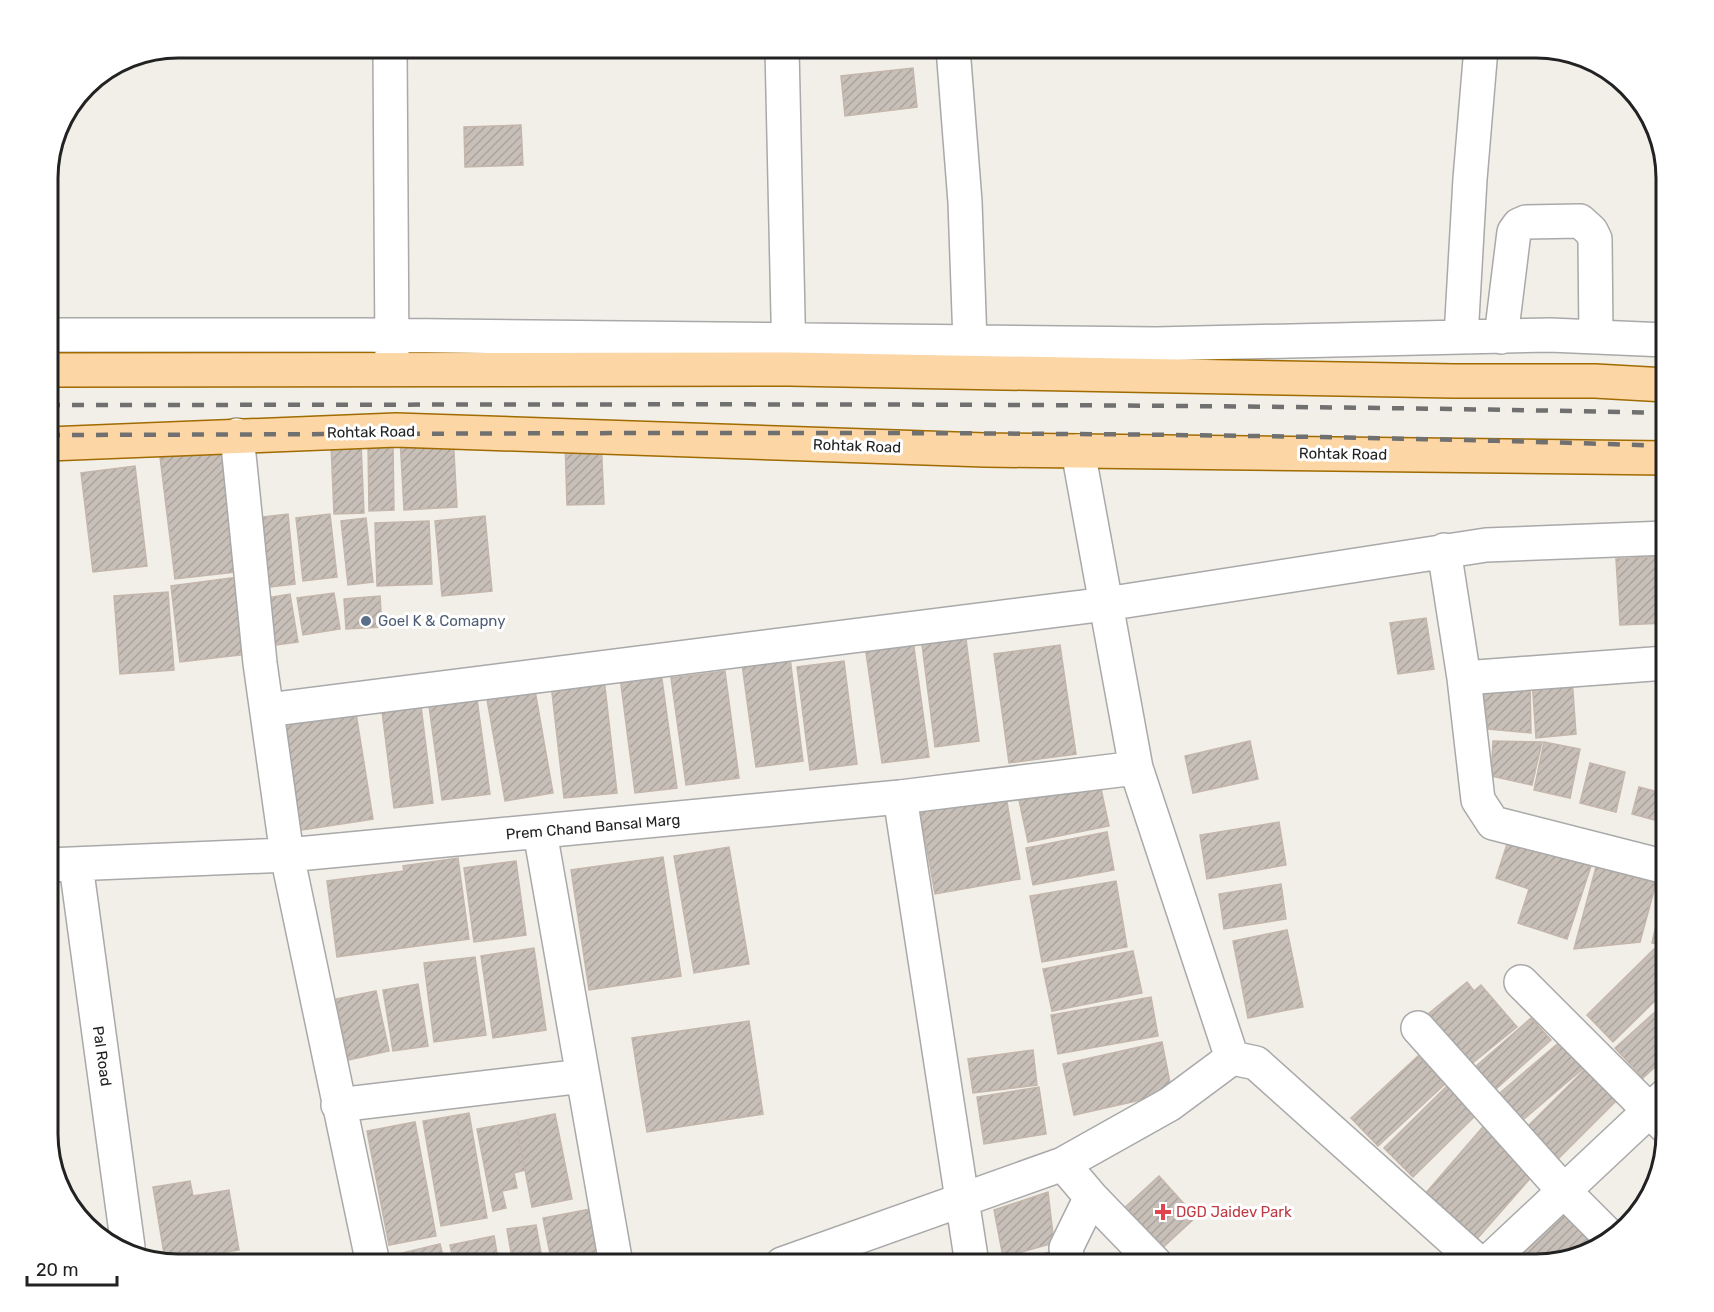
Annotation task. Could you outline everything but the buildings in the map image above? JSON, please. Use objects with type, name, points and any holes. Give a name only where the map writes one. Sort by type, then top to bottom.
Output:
[{"type":"main road","points":[[59,370],[392,370],[788,354],[1443,381],[1595,381],[1656,384]]},
{"type":"main road","name":"Rohtak Road","points":[[59,443],[396,430],[1078,451],[1656,458]]},
{"type":"street","points":[[954,58],[965,202],[970,342]]},
{"type":"street","points":[[1461,338],[1470,179],[1480,58]]},
{"type":"street","points":[[390,59],[392,370]]},
{"type":"street","points":[[782,59],[788,354]]},
{"type":"street","points":[[1501,337],[1514,232],[1519,225],[1526,222],[1580,221],[1591,231],[1595,239],[1596,337]]},
{"type":"street","points":[[59,335],[390,335],[788,354],[970,342],[1156,344],[1501,337],[1656,340]]},
{"type":"street","points":[[237,435],[267,710],[287,855],[371,1254]]},
{"type":"street","points":[[1078,451],[1136,768],[1232,1058]]},
{"type":"street","points":[[267,710],[1106,604],[1444,550],[1486,545],[1656,538]]},
{"type":"street","points":[[1444,550],[1464,678],[1478,800],[1487,817],[1493,823],[1656,864]]},
{"type":"street","points":[[1464,678],[1656,664]]},
{"type":"street","name":"Prem Chand Bansal Marg","points":[[62,865],[287,855],[900,797],[1136,768]]},
{"type":"street","points":[[900,797],[960,1200],[970,1254]]},
{"type":"street","points":[[540,832],[614,1254]]},
{"type":"street","name":"Pal Road","points":[[62,865],[127,1242]]},
{"type":"street","points":[[1521,982],[1656,1106]]},
{"type":"street","points":[[1418,1028],[1564,1191],[1605,1232]]},
{"type":"street","points":[[810,1254],[1063,1164],[1170,1104],[1232,1058],[1257,1063],[1469,1254]]},
{"type":"street","points":[[338,1105],[583,1076]]},
{"type":"street","points":[[1497,1254],[1564,1191],[1656,1115]]},
{"type":"street","points":[[1063,1164],[1091,1197],[1146,1254]]},
{"type":"street","points":[[1067,1254],[1066,1248],[1091,1197]]},
{"type":"railway","points":[[59,405],[1060,405],[1656,413]]},
{"type":"railway","points":[[59,435],[1059,434],[1262,436],[1656,446]]},
{"type":"place","name":"Goel K & Comapny","points":[[366,621]]},
{"type":"place","name":"DGD Jaidev Park","points":[[1163,1212]]}]
